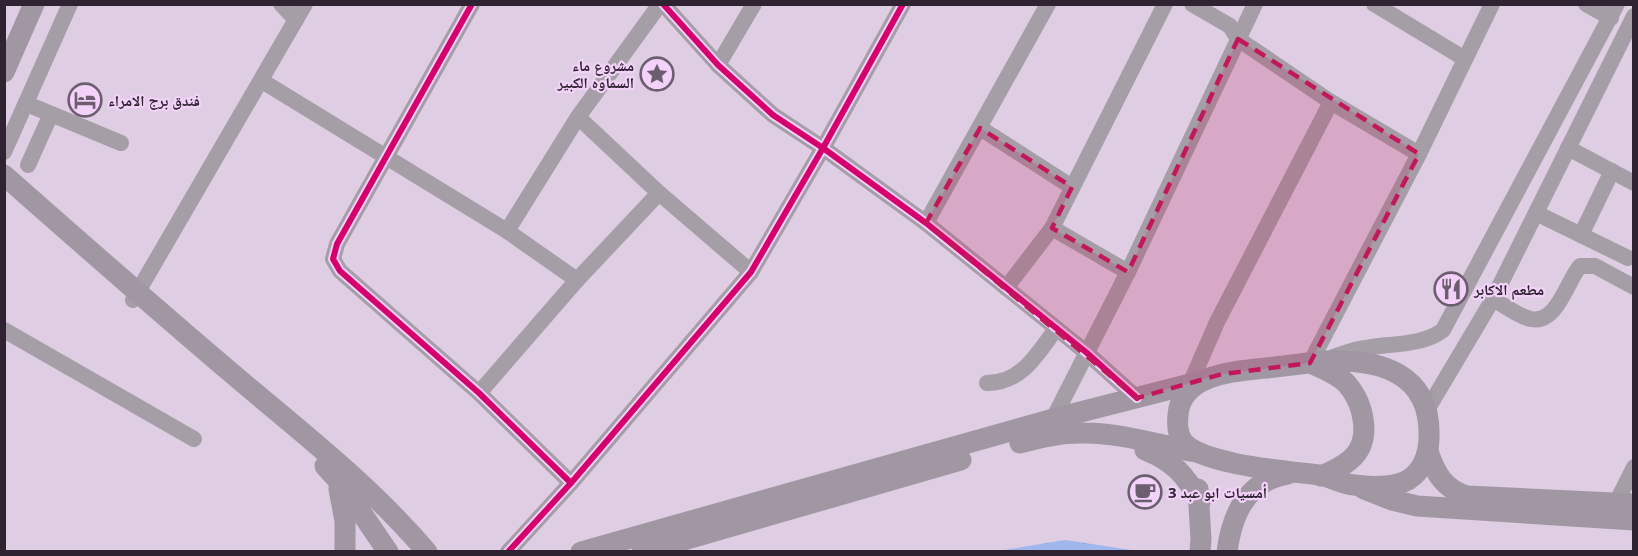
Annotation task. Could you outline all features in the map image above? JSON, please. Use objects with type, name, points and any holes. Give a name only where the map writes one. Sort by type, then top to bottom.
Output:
[{"type":"main road","points":[[4,72],[34,4]]},
{"type":"main road","points":[[4,175],[135,297],[334,474],[387,552]]},
{"type":"main road","points":[[4,189],[372,493],[426,552]]},
{"type":"main road","points":[[581,552],[1053,419],[1193,386],[1222,374],[1317,362],[1349,361],[1396,372],[1417,388],[1427,410],[1430,425],[1428,451],[1432,464],[1442,482],[1456,493],[1467,496],[1624,504]]},
{"type":"main road","points":[[1228,548],[1232,524],[1241,504],[1253,489],[1269,479],[1286,474],[1313,475],[1351,460],[1357,452],[1364,433],[1360,407],[1346,383],[1317,362]]},
{"type":"main road","points":[[1193,386],[1179,409],[1196,477],[1200,502],[1201,545]]},
{"type":"main road","points":[[1086,433],[1129,443],[1159,455],[1179,470],[1190,483],[1200,502]]},
{"type":"main road","points":[[642,552],[1042,437],[1086,433],[1189,446],[1263,469],[1313,475],[1352,485],[1392,500],[1417,506],[1634,520]]},
{"type":"main road","points":[[1352,485],[1404,482],[1418,471],[1428,451]]},
{"type":"main road","points":[[334,474],[344,515],[345,552]]},
{"type":"main road","points":[[404,552],[413,549],[426,552]]},
{"type":"street","points":[[4,152],[70,4]]},
{"type":"street","points":[[281,4],[296,20]]},
{"type":"street","points":[[135,297],[305,4]]},
{"type":"street","points":[[472,4],[337,244],[333,259],[340,271],[479,393],[571,483]]},
{"type":"street","points":[[507,231],[578,117],[662,4],[718,65],[773,115],[824,148],[926,223],[1087,353],[1137,398]]},
{"type":"street","points":[[718,65],[754,4]]},
{"type":"street","points":[[508,552],[571,483],[751,272],[824,148],[903,4]]},
{"type":"street","points":[[926,223],[1048,4]]},
{"type":"street","points":[[1006,288],[1052,228],[1165,4]]},
{"type":"street","points":[[1192,4],[1230,26],[1238,39],[1331,102],[1419,154]]},
{"type":"street","points":[[1053,419],[1128,272],[1255,4]]},
{"type":"street","points":[[1374,4],[1465,59]]},
{"type":"street","points":[[1317,362],[1492,4]]},
{"type":"street","points":[[1317,362],[1347,352],[1431,337],[1443,330],[1614,11],[1586,4]]},
{"type":"street","points":[[1427,410],[1493,299],[1634,16]]},
{"type":"street","points":[[262,81],[507,231],[577,280]]},
{"type":"street","points":[[1193,386],[1216,322],[1331,102]]},
{"type":"street","points":[[27,104],[121,143]]},
{"type":"street","points":[[28,165],[51,114]]},
{"type":"street","points":[[578,117],[659,193],[751,272]]},
{"type":"street","points":[[980,128],[1072,187]]},
{"type":"street","points":[[1568,147],[1634,183]]},
{"type":"street","points":[[1581,235],[1612,171]]},
{"type":"street","points":[[479,393],[577,280],[659,193]]},
{"type":"street","points":[[1536,213],[1628,258]]},
{"type":"street","points":[[1052,228],[1128,272]]},
{"type":"street","points":[[1493,299],[1529,319],[1543,319],[1554,312],[1572,276],[1580,266],[1595,266],[1634,287]]},
{"type":"street","points":[[987,383],[998,383],[1022,372],[1056,329]]},
{"type":"street","points":[[4,330],[194,439]]},
{"type":"street","points":[[1624,504],[1634,467]]},
{"type":"highlighted area","points":[[1238,39],[1419,154],[1310,363],[1222,374],[1137,398],[926,223],[980,128],[1072,187],[1052,228],[1128,272]]},
{"type":"water","points":[[1065,540],[1138,551],[998,551]]},
{"type":"cycle path","points":[[472,4],[337,244],[333,259],[340,271],[479,393],[571,483]]},
{"type":"cycle path","points":[[663,4],[718,65],[773,115],[823,148],[926,223],[1087,353],[1137,398]]},
{"type":"cycle path","points":[[508,552],[571,483],[751,272],[903,4]]},
{"type":"place","name":"مشروع ماء السماوه الكبير","points":[[657,74]]},
{"type":"place","name":"فندق برج الامراء","points":[[85,100]]},
{"type":"place","name":"مطعم الاكابر","points":[[1451,289]]},
{"type":"place","name":"أمسيات ابو عبد 3","points":[[1145,492]]}]
